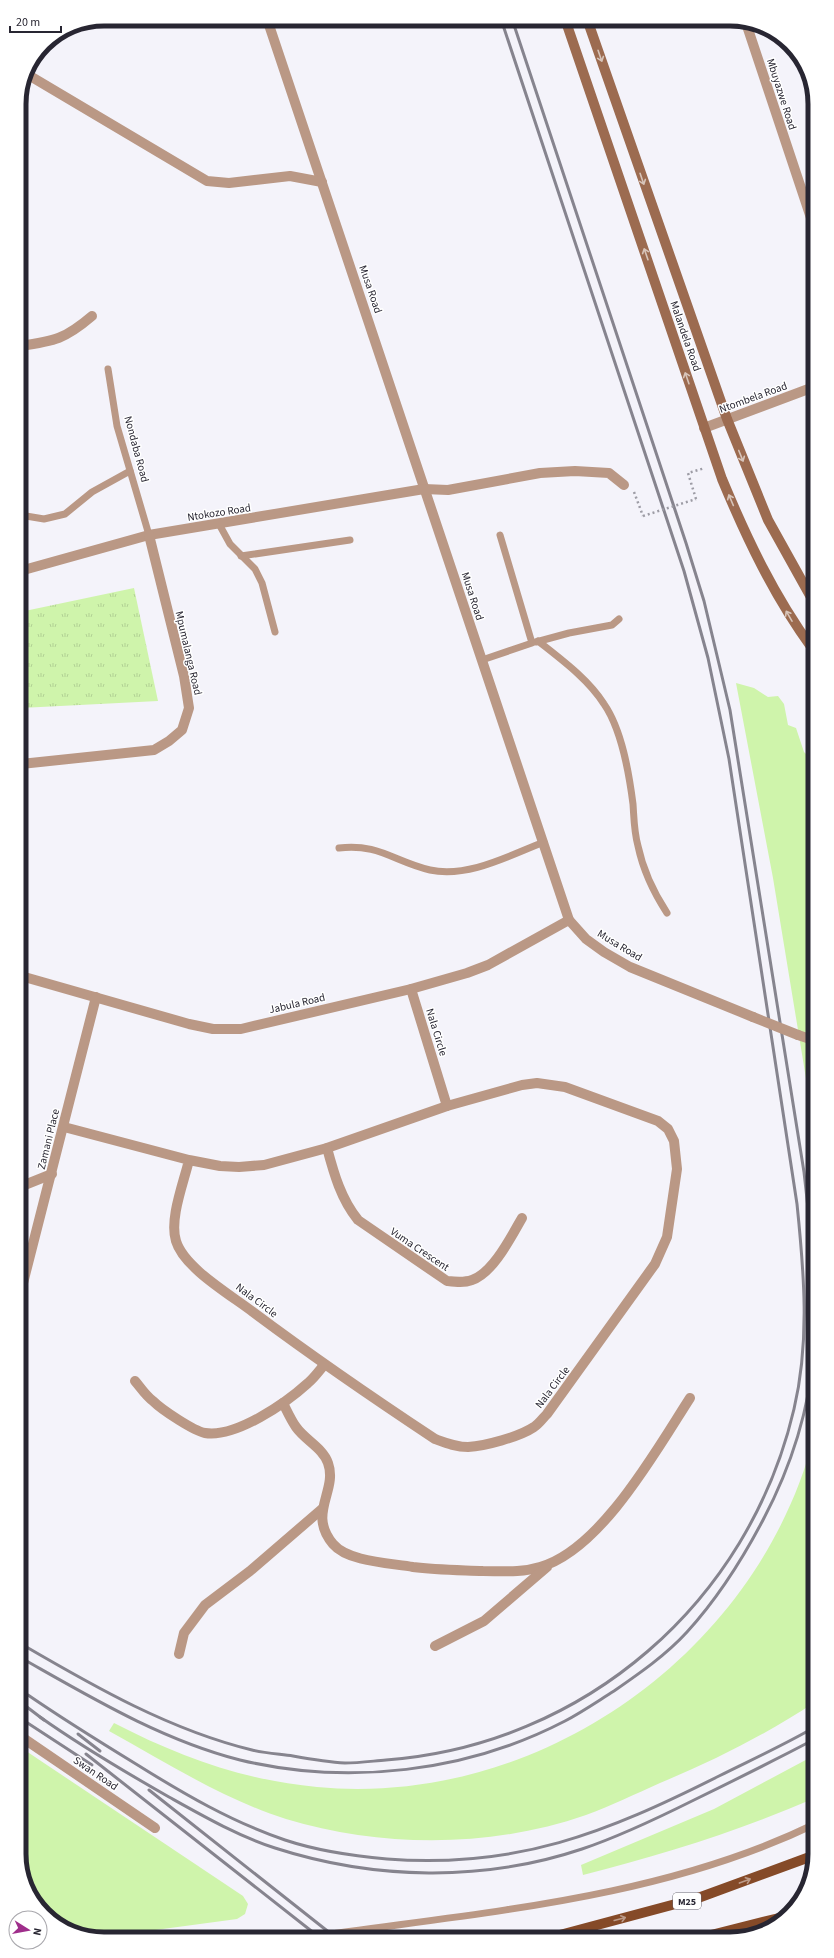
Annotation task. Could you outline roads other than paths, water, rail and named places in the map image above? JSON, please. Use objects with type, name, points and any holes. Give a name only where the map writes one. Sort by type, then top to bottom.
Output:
[{"type":"main road","name":"Malandela Road","points":[[567,26],[722,480],[746,535],[793,622],[808,643]]},
{"type":"main road","name":"Malandela Road","points":[[589,26],[727,420],[768,520],[808,592]]},
{"type":"main road","name":"M25","points":[[571,1932],[698,1898],[808,1859]]},
{"type":"main road","points":[[723,1932],[772,1920]]},
{"type":"street","name":"Musa Road","points":[[269,26],[407,432],[424,489],[569,920],[586,939],[604,952],[630,967],[808,1038]]},
{"type":"street","name":"Mbuyazwe Road","points":[[748,29],[808,209]]},
{"type":"street","points":[[31,77],[207,181],[229,183],[290,176],[322,182]]},
{"type":"street","points":[[26,345],[49,342],[64,336],[73,332],[92,316]]},
{"type":"street","name":"Ntombela Road","points":[[704,428],[808,389]]},
{"type":"street","name":"Ntokozo Road","points":[[26,569],[148,535],[424,489],[448,490],[534,474],[575,471],[609,473],[624,485]]},
{"type":"street","name":"Mpumalanga Road","points":[[26,763],[154,750],[169,741],[182,730],[189,708],[184,676],[148,535]]},
{"type":"street","name":"Jabula Road","points":[[26,977],[195,1025],[213,1029],[241,1029],[411,989],[488,965],[569,920]]},
{"type":"street","name":"Nala Circle","points":[[411,989],[447,1106]]},
{"type":"street","name":"Zamani Place","points":[[26,1272],[96,997]]},
{"type":"street","name":"Nala Circle","points":[[64,1127],[189,1160],[220,1166],[264,1165],[327,1148],[447,1106],[522,1085],[537,1083],[565,1087],[658,1121],[668,1129],[674,1141],[677,1169],[670,1225],[665,1246],[655,1264],[547,1414],[533,1427],[519,1434],[485,1444],[467,1447],[449,1444],[435,1439],[324,1364],[216,1284],[190,1262],[180,1250],[176,1240],[175,1216],[189,1160]]},
{"type":"street","name":"Vuma Crescent","points":[[327,1148],[342,1196],[348,1208],[358,1220],[447,1281],[459,1283],[480,1276],[502,1250],[522,1218]]},
{"type":"street","points":[[26,1184],[52,1174]]},
{"type":"street","points":[[135,1381],[153,1402],[195,1430],[206,1433],[234,1429],[283,1403],[310,1382],[324,1364]]},
{"type":"street","points":[[435,1646],[484,1621],[553,1562],[584,1541],[619,1505],[637,1481],[690,1398]]},
{"type":"street","points":[[283,1403],[296,1428],[321,1452],[328,1462],[330,1474],[329,1486],[322,1509],[324,1527],[332,1544],[339,1550],[365,1559],[433,1570],[526,1571],[553,1562]]},
{"type":"street","points":[[179,1654],[184,1632],[205,1606],[250,1571],[322,1509]]},
{"type":"street","name":"Swan Road","points":[[26,1740],[155,1828]]},
{"type":"lane","name":"Nondaba Road","points":[[108,369],[117,426],[148,535]]},
{"type":"lane","points":[[26,516],[44,519],[65,514],[92,492],[130,471]]},
{"type":"lane","points":[[219,524],[230,544],[255,569],[262,583],[275,632]]},
{"type":"lane","points":[[500,535],[535,642],[593,689],[605,705],[613,721],[628,774],[637,845],[652,887],[666,913]]},
{"type":"lane","points":[[241,556],[350,540]]},
{"type":"lane","points":[[482,660],[535,642],[612,624],[619,619]]},
{"type":"lane","points":[[339,848],[362,846],[429,870],[448,872],[467,870],[493,862],[544,842]]},
{"type":"lane","points":[[345,1932],[556,1902],[641,1885],[716,1864],[808,1827]]},
{"type":"railway","points":[[26,1647],[105,1691],[162,1719],[192,1731],[252,1750],[345,1763],[386,1760],[459,1749],[527,1726],[591,1693],[648,1651],[698,1601],[739,1543],[772,1479],[794,1409],[799,1383],[804,1332],[802,1255],[797,1204],[729,759],[708,658],[684,571],[503,26]]},
{"type":"railway","points":[[514,26],[704,601],[730,710],[804,1172],[808,1208]]},
{"type":"railway","points":[[26,1661],[101,1703],[155,1730],[211,1752],[240,1760],[281,1768],[323,1772],[364,1773],[448,1763],[488,1752],[527,1738],[578,1714],[614,1691],[652,1663],[687,1632],[709,1606],[738,1564],[773,1500],[790,1459],[808,1395]]},
{"type":"railway","points":[[28,1695],[172,1786],[246,1825],[285,1840],[310,1847],[348,1855],[387,1859],[434,1861],[477,1858],[519,1852],[559,1843],[598,1830],[678,1796],[808,1731]]},
{"type":"railway","points":[[26,1706],[44,1720]]},
{"type":"railway","points":[[40,1717],[136,1778],[221,1825],[248,1838],[275,1848],[313,1859],[390,1871],[429,1873],[468,1872],[507,1867],[545,1860],[582,1849],[625,1833],[653,1820],[808,1743]]},
{"type":"railway","points":[[26,1722],[92,1765]]},
{"type":"railway","points":[[78,1734],[100,1751]]},
{"type":"railway","points":[[86,1754],[313,1932]]},
{"type":"railway","points":[[149,1790],[329,1932]]}]
